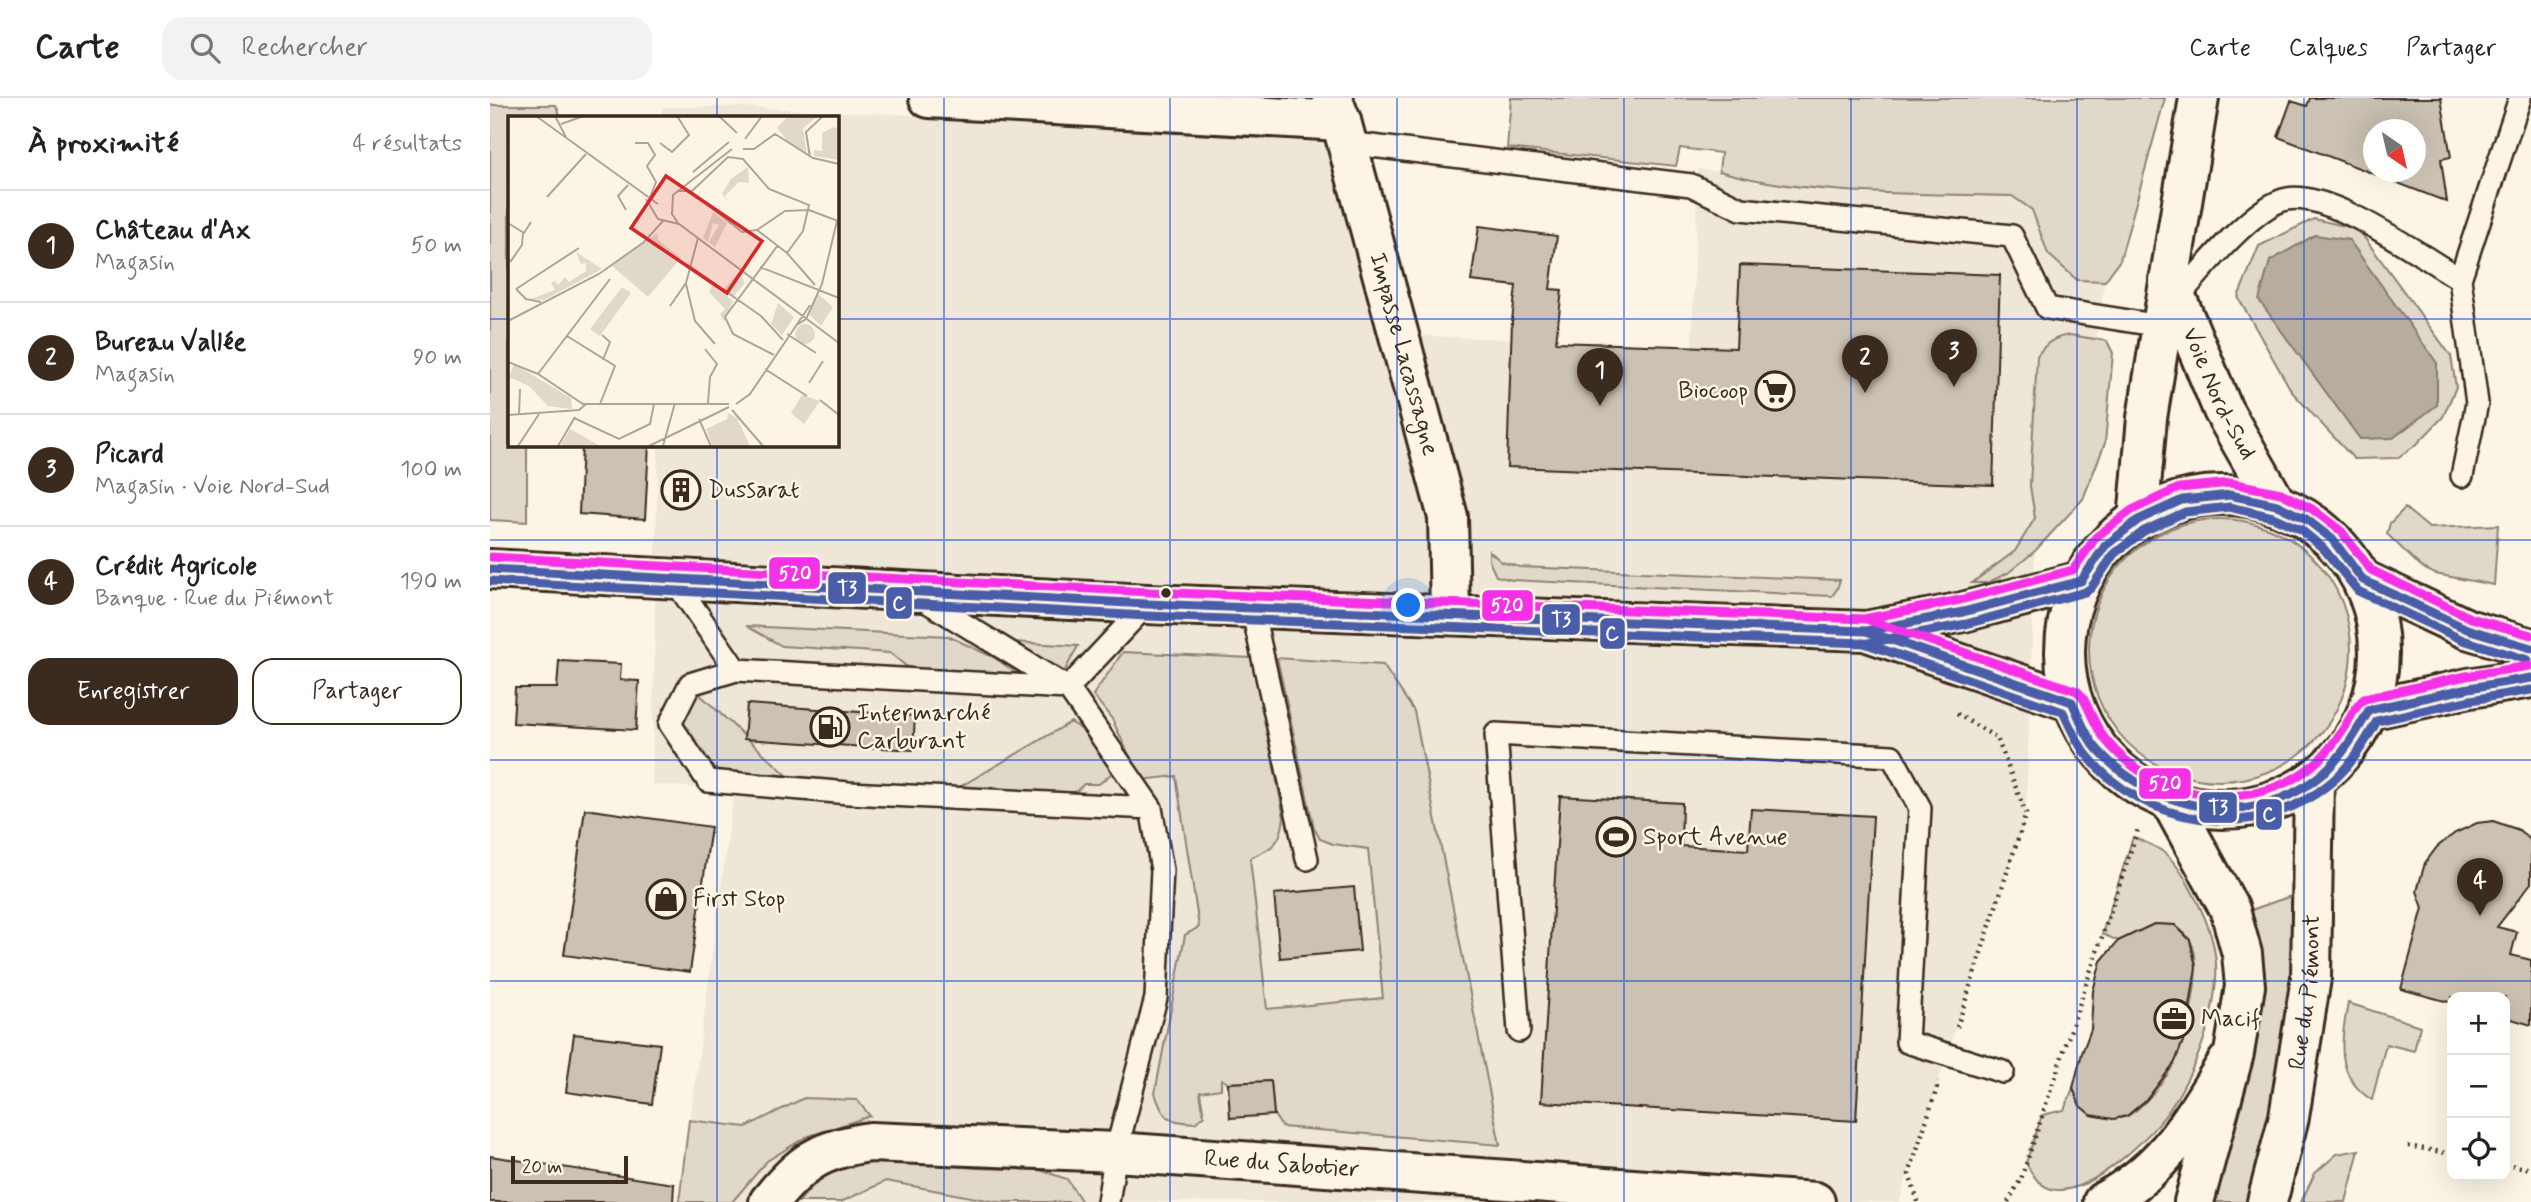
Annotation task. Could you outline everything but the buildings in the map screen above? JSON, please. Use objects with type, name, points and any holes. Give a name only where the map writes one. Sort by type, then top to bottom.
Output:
[{"type":"main road","points":[[929,98],[1340,121]]},
{"type":"main road","name":"Voie Nord-Sud","points":[[2138,520],[2147,418],[2169,302],[2199,98]]},
{"type":"main road","name":"Impasse Lacassagne","points":[[1340,121],[1448,517],[1450,615]]},
{"type":"main road","name":"Voie Nord-Sud","points":[[2169,302],[2223,410],[2277,505]]},
{"type":"main road","points":[[2230,495],[2277,505],[2306,519],[2332,539],[2363,580],[2377,622],[2379,666],[2369,710],[2346,749],[2314,781],[2269,803],[2220,810],[2171,802],[2128,779],[2094,745],[2072,702],[2064,662],[2067,620],[2081,581],[2105,546],[2138,520],[2182,500],[2230,495]]},
{"type":"main road","points":[[490,569],[1147,604],[1866,631],[1963,612],[2081,581]]},
{"type":"main road","points":[[2363,580],[2467,629],[2531,648]]},
{"type":"main road","points":[[1866,631],[2072,702]]},
{"type":"main road","points":[[2369,710],[2469,688],[2531,678]]},
{"type":"main road","name":"Rue du Piémont","points":[[2267,1202],[2289,1117],[2311,978],[2314,781]]},
{"type":"main road","points":[[2171,802],[2230,910],[2242,954],[2245,986],[2234,1053],[2194,1202]]},
{"type":"main road","points":[[2103,1202],[2128,1189],[2155,1167],[2180,1139],[2234,1053]]},
{"type":"main road","name":"Rue du Sabotier","points":[[769,1202],[785,1182],[812,1158],[842,1146],[870,1142],[1116,1152],[1546,1193],[1815,1202]]},
{"type":"lane","points":[[2462,476],[2477,403],[2459,279],[2520,98]]},
{"type":"lane","points":[[1340,121],[1691,185],[1741,209],[2011,236],[2047,308],[2169,302],[2260,212],[2286,199],[2309,200],[2346,212],[2459,279]]},
{"type":"lane","points":[[673,578],[736,670]]},
{"type":"lane","points":[[909,590],[1068,688],[1151,808],[1162,870],[1156,998],[1116,1152],[1108,1202]]},
{"type":"lane","points":[[1147,604],[1068,688],[736,670],[690,684],[670,724],[708,781],[849,793],[1151,808]]},
{"type":"lane","points":[[1252,608],[1307,859]]},
{"type":"lane","points":[[1519,1031],[1496,733],[1892,756],[1920,808],[1907,1042],[2003,1072]]},
{"type":"path","points":[[1919,1202],[1909,1174],[2026,814],[1997,738],[1956,714]]},
{"type":"path","points":[[2008,1202],[2021,1179],[2138,826]]},
{"type":"path","points":[[2408,1146],[2447,1153]]},
{"type":"path","points":[[2510,1165],[2531,1168]]},
{"type":"shaded area","points":[[1511,98],[2165,98],[2120,260],[2105,281],[2077,280],[2048,254],[2032,210],[2012,196],[1864,192],[1790,185],[1719,171],[1721,153],[1680,148],[1676,166],[1507,148]]},
{"type":"shaded area","points":[[490,105],[556,105],[561,116],[508,116],[508,446],[527,446],[527,522],[490,520]]},
{"type":"shaded area","points":[[662,107],[739,107],[1071,122],[1347,143],[1399,335],[1692,346],[1698,169],[1719,171],[1757,182],[1865,191],[2012,196],[2032,210],[2048,254],[2077,280],[2105,281],[2096,338],[2107,341],[2113,353],[2105,443],[2083,499],[2035,551],[2026,814],[1899,1202],[679,1202],[734,791],[652,784],[658,446],[838,446],[838,116],[662,116]]},
{"type":"shaded area","points":[[2314,219],[2358,229],[2451,356],[2456,387],[2443,417],[2417,444],[2397,458],[2354,459],[2292,392],[2238,297],[2259,246]]},
{"type":"shaded area","points":[[2315,235],[2349,240],[2437,363],[2437,405],[2393,438],[2360,439],[2259,300],[2270,261]]},
{"type":"shaded area","points":[[2070,335],[2107,341],[2113,353],[2105,443],[2083,499],[2035,551],[2008,573],[1987,583],[1972,583],[2015,551],[2035,518],[2030,486],[2037,356],[2051,341]]},
{"type":"shaded area","points":[[2405,508],[2429,528],[2498,525],[2494,585],[2435,574],[2421,567],[2387,534],[2390,523]]},
{"type":"shaded area","points":[[2207,519],[2233,519],[2258,524],[2282,534],[2313,557],[2336,588],[2346,612],[2351,650],[2346,688],[2336,712],[2313,743],[2282,766],[2258,776],[2233,781],[2207,781],[2182,776],[2158,766],[2137,752],[2118,733],[2104,712],[2094,688],[2089,663],[2089,637],[2094,612],[2104,588],[2118,567],[2137,548],[2158,534],[2182,524]]},
{"type":"shaded area","points":[[1489,551],[1502,562],[1520,567],[1840,580],[1832,596],[1512,580],[1496,576],[1489,561]]},
{"type":"shaded area","points":[[746,626],[948,636],[995,658],[1022,677],[920,671],[906,666],[890,653],[782,646]]},
{"type":"shaded area","points":[[1013,642],[1078,646],[1063,674]]},
{"type":"shaded area","points":[[1123,652],[1252,658],[1284,817],[1281,833],[1275,844],[1250,858],[1267,1009],[1383,998],[1368,849],[1333,844],[1320,839],[1314,828],[1277,658],[1383,665],[1414,711],[1500,1145],[1282,1127],[1274,1115],[1271,1081],[1228,1083],[1221,1079],[1221,1089],[1200,1092],[1204,1116],[1195,1123],[1173,1120],[1164,1114],[1155,1093],[1185,935],[1199,927],[1176,776],[1141,780],[1112,719],[1093,695]]},
{"type":"shaded area","points":[[696,691],[789,777],[724,773],[708,765],[681,725]]},
{"type":"shaded area","points":[[1071,722],[1090,738],[1106,759],[1111,774],[1099,784],[1084,784],[1072,795],[958,788]]},
{"type":"shaded area","points":[[2133,837],[2159,849],[2174,862],[2202,912],[2216,960],[2211,1012],[2189,1075],[2173,1104],[2152,1131],[2120,1161],[2101,1174],[2083,1184],[2066,1189],[2051,1189],[2039,1182],[2026,1163],[2042,1115],[2064,1110],[2073,1088],[2081,1106],[2093,1114],[2116,1118],[2133,1112],[2155,1091],[2173,1066],[2193,1000],[2196,966],[2194,951],[2190,940],[2174,925],[2154,924],[2118,941],[2102,934]]},
{"type":"shaded area","points":[[2294,895],[2296,942],[2291,1012],[2279,1077],[2247,1202],[2209,1202],[2258,951],[2251,910]]},
{"type":"shaded area","points":[[2348,1003],[2420,1026],[2414,1051],[2386,1044],[2372,1100],[2351,1080],[2343,1057],[2343,1031]]},
{"type":"shaded area","points":[[804,1098],[857,1100],[870,1116],[806,1137],[767,1161],[732,1202],[679,1202],[689,1120],[746,1127]]},
{"type":"shaded area","points":[[2359,1150],[2346,1202],[2301,1202],[2315,1173],[2337,1154]]},
{"type":"shaded area","points":[[867,1159],[1040,1170],[1067,1179],[1082,1202],[997,1202],[886,1181],[841,1202],[799,1202],[814,1184],[828,1173]]},
{"type":"transit line","name":"520","points":[[1864,619],[1960,600],[2073,570],[2096,537],[2132,510],[2179,488],[2231,483],[2281,493],[2312,509],[2341,531],[2371,570],[2471,618],[2531,635]]},
{"type":"transit line","name":"T3","points":[[1866,631],[1963,612],[2081,581],[2105,546],[2138,520],[2182,500],[2230,495],[2277,505],[2306,519],[2332,539],[2363,580],[2467,629],[2531,648]]},
{"type":"transit line","name":"C","points":[[1868,643],[1966,624],[2085,592],[2091,588],[2114,554],[2144,531],[2185,512],[2229,507],[2273,517],[2300,529],[2323,548],[2358,591],[2463,640],[2528,660]]},
{"type":"transit line","name":"520","points":[[491,557],[1148,592],[1866,619],[2077,691],[2101,734],[2125,760],[2149,776],[2175,788],[2231,796],[2260,792],[2287,782],[2312,766],[2330,747],[2364,699],[2466,676],[2529,666]]},
{"type":"transit line","name":"T3","points":[[490,569],[1147,604],[1866,631],[2072,702],[2093,744],[2120,771],[2146,788],[2175,800],[2205,807],[2236,808],[2266,803],[2295,792],[2322,774],[2336,760],[2369,710],[2469,688],[2531,678]]},
{"type":"transit line","name":"C","points":[[490,581],[1147,616],[1864,643],[2063,712],[2082,749],[2110,779],[2138,798],[2169,811],[2202,819],[2235,820],[2268,815],[2300,803],[2329,784],[2344,770],[2377,721],[2531,690]]},
{"type":"place","name":"Picard","points":[[1954,387]]},
{"type":"place","name":"Biocoop","points":[[1775,391]]},
{"type":"place","name":"Bureau Vallée","points":[[1865,393]]},
{"type":"place","name":"Château d'Ax","points":[[1600,406]]},
{"type":"place","name":"Dussarat","points":[[681,490]]},
{"type":"place","name":"Intermarché Carburant","points":[[830,727]]},
{"type":"place","name":"Sport Avenue","points":[[1616,837]]},
{"type":"place","name":"First Stop","points":[[666,899]]},
{"type":"place","name":"Crédit Agricole","points":[[2480,916]]},
{"type":"place","name":"Macif","points":[[2174,1019]]}]
